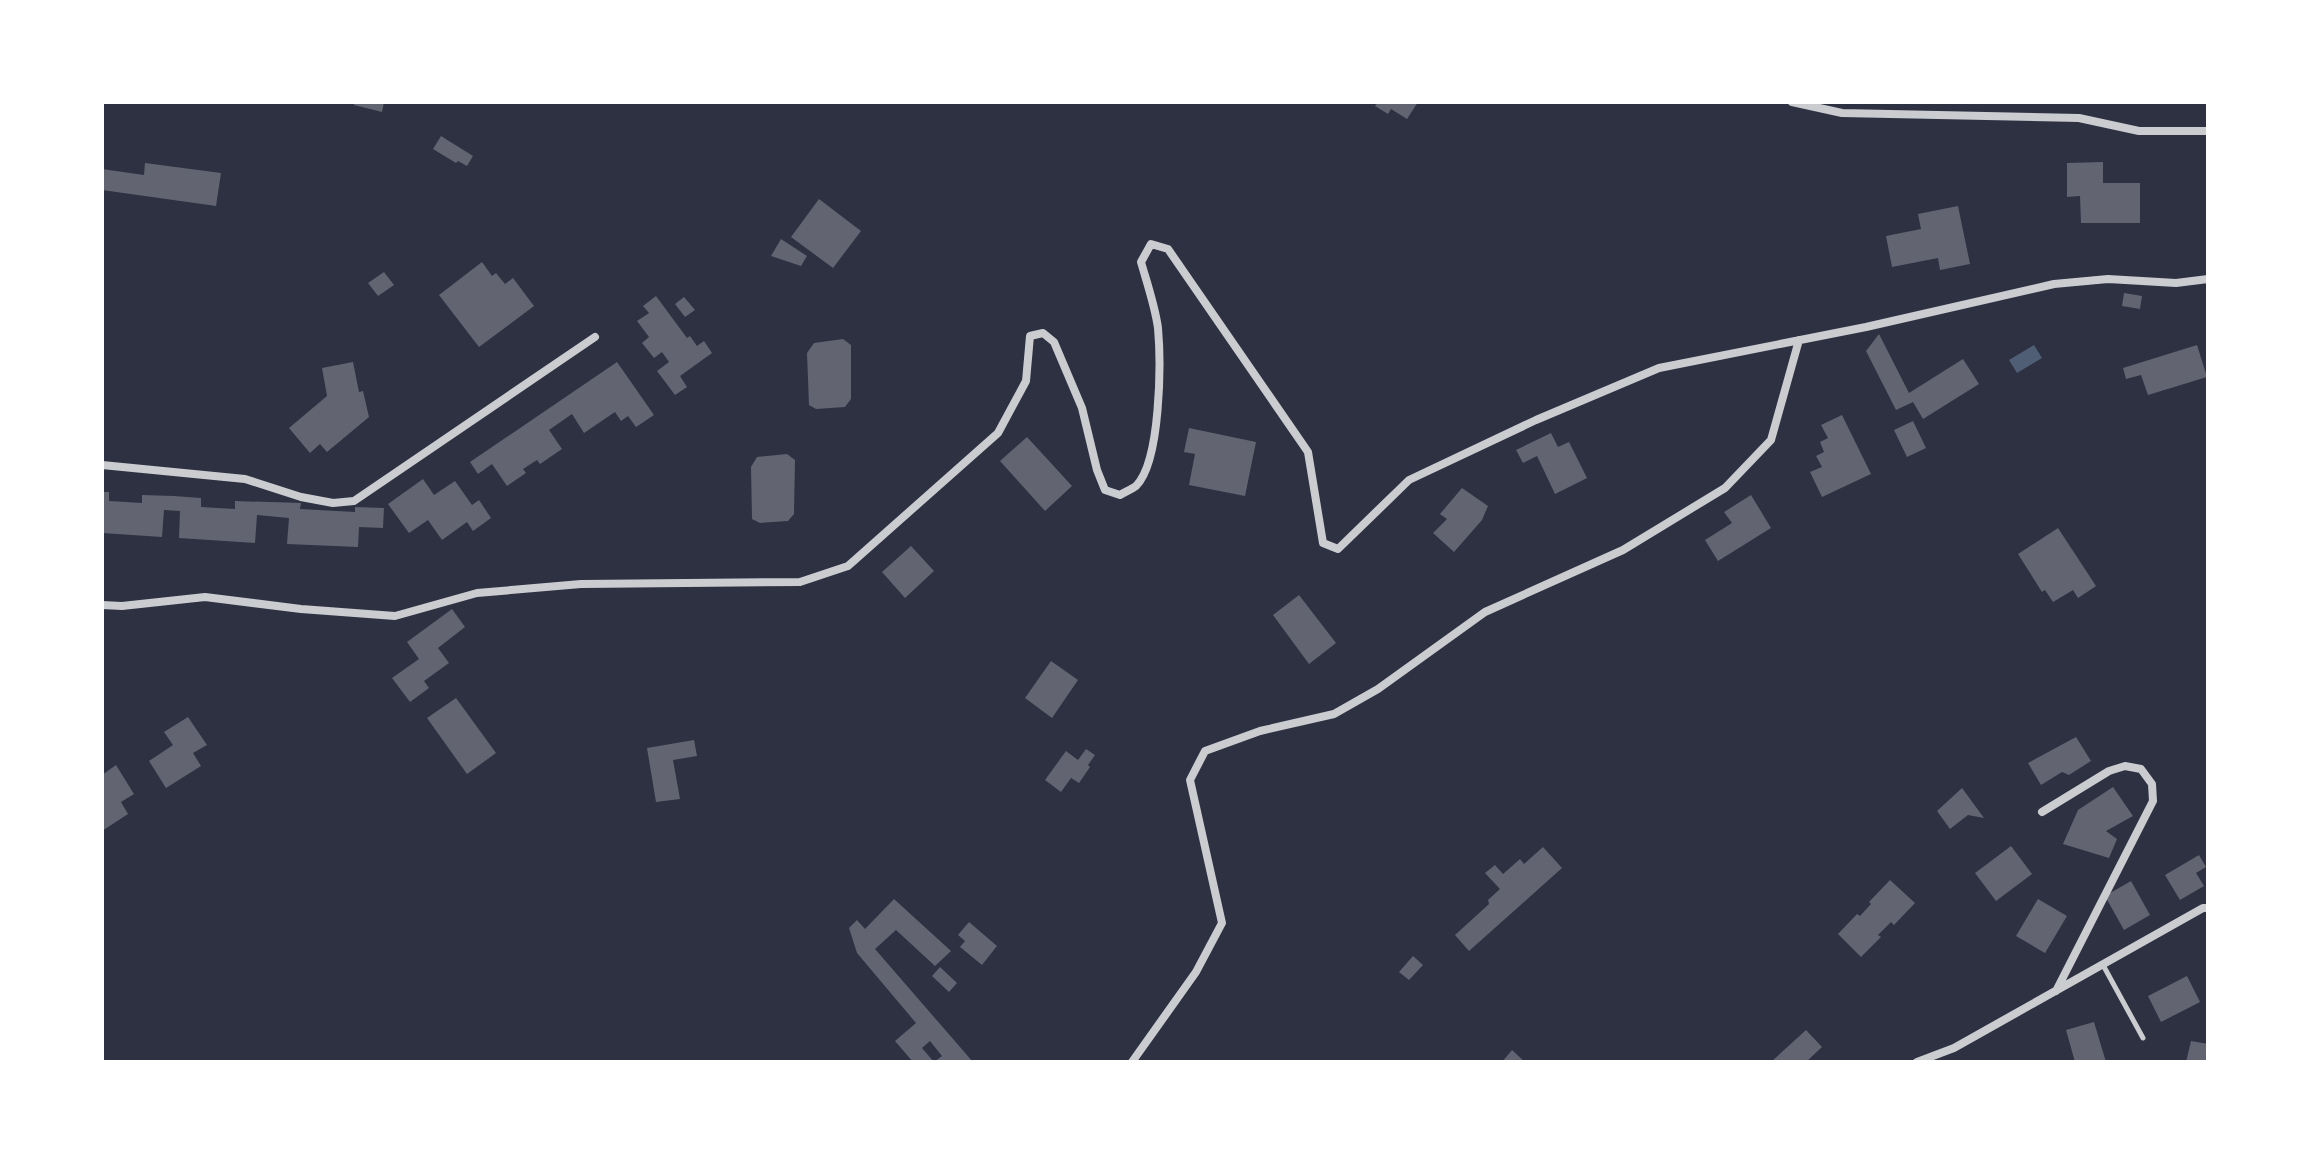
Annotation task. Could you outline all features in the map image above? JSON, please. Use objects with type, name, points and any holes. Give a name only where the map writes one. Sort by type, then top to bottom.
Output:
[{"type":"street","points":[[1792,102],[1842,113],[2079,118],[2139,131],[2208,131]]},
{"type":"street","points":[[102,605],[122,606],[205,597],[395,616],[477,593],[581,584],[800,582],[848,566],[998,433],[1026,381],[1030,336],[1043,333],[1054,342],[1082,408],[1105,490],[1120,495],[1136,486],[1147,469],[1155,432],[1159,384],[1158,326],[1141,262],[1151,244],[1168,249],[1308,452],[1323,543],[1338,549],[1409,480],[1536,420],[1659,368],[2054,284],[2108,279],[2176,283],[2208,279]]},
{"type":"street","points":[[102,465],[245,479],[301,497],[333,503],[354,501],[595,337]]},
{"type":"street","points":[[1132,1062],[1196,972],[1222,923],[1190,780],[1205,751],[1260,731],[1334,714],[1378,689],[1485,612],[1623,550],[1725,488],[1771,440],[1799,340]]},
{"type":"street","points":[[2042,812],[2109,771],[2125,766],[2141,769],[2152,784],[2153,801],[2056,991]]},
{"type":"street","points":[[1917,1062],[1954,1048],[2203,908],[2208,908]]},
{"type":"lane","points":[[2102,964],[2143,1038]]},
{"type":"water","points":[[2034,345],[2042,358],[2017,373],[2009,360]]},
{"type":"building","points":[[355,102],[384,102],[382,112],[354,105]]},
{"type":"building","points":[[1378,102],[1418,102],[1407,119],[1391,109],[1388,114],[1375,106]]},
{"type":"building","points":[[441,136],[473,156],[467,166],[433,149]]},
{"type":"building","points":[[2103,162],[2103,183],[2140,183],[2140,223],[2081,223],[2080,196],[2067,197],[2067,163]]},
{"type":"building","points":[[145,163],[221,173],[216,206],[102,190],[102,169],[144,175]]},
{"type":"building","points":[[819,199],[861,231],[833,268],[791,237]]},
{"type":"building","points":[[1958,206],[1970,264],[1940,270],[1938,258],[1892,267],[1886,236],[1921,229],[1918,214]]},
{"type":"building","points":[[781,239],[807,256],[801,266],[771,256]]},
{"type":"building","points":[[482,262],[492,276],[496,273],[505,284],[513,278],[534,306],[479,347],[439,295]]},
{"type":"building","points":[[384,272],[394,285],[378,296],[368,283]]},
{"type":"building","points":[[2124,293],[2142,296],[2140,309],[2122,306]]},
{"type":"building","points":[[656,296],[687,338],[690,336],[697,346],[704,341],[712,353],[680,376],[687,387],[675,395],[657,371],[669,362],[662,352],[654,358],[642,343],[649,337],[637,321],[649,313],[643,306]]},
{"type":"building","points":[[684,297],[695,310],[685,317],[675,304]]},
{"type":"building","points":[[1879,334],[1909,393],[1963,359],[1979,384],[1923,419],[1913,402],[1896,410],[1866,351]]},
{"type":"building","points":[[843,339],[851,345],[851,399],[845,407],[816,409],[809,405],[807,353],[814,343]]},
{"type":"building","points":[[2197,345],[2207,377],[2148,395],[2141,375],[2126,379],[2123,368]]},
{"type":"building","points":[[353,362],[359,392],[363,391],[369,417],[327,452],[320,444],[310,453],[289,428],[327,396],[322,368]]},
{"type":"building","points":[[617,362],[654,415],[636,427],[628,416],[621,421],[615,412],[584,433],[572,414],[549,430],[562,449],[540,464],[537,460],[523,469],[526,473],[507,486],[492,464],[478,474],[470,462]]},
{"type":"building","points":[[1842,415],[1871,474],[1822,497],[1810,472],[1822,467],[1816,456],[1824,452],[1820,442],[1828,438],[1821,425]]},
{"type":"building","points":[[1913,421],[1926,448],[1907,457],[1894,430]]},
{"type":"building","points":[[1189,428],[1256,442],[1245,496],[1189,485],[1195,454],[1184,452]]},
{"type":"building","points":[[1551,433],[1558,447],[1569,442],[1587,478],[1555,494],[1537,456],[1523,463],[1516,450]]},
{"type":"building","points":[[1027,437],[1072,486],[1045,511],[1000,461]]},
{"type":"building","points":[[787,454],[795,460],[794,514],[788,521],[760,523],[752,519],[751,467],[757,457]]},
{"type":"building","points":[[423,479],[434,495],[455,481],[472,505],[479,500],[491,518],[473,531],[467,522],[442,540],[428,520],[409,533],[388,504]]},
{"type":"building","points":[[1462,488],[1488,506],[1482,520],[1454,552],[1433,533],[1447,519],[1440,514]]},
{"type":"building","points":[[102,492],[109,492],[109,501],[142,503],[142,495],[174,496],[201,498],[201,507],[235,509],[235,501],[301,503],[300,509],[355,512],[355,507],[384,508],[383,528],[359,527],[358,547],[287,544],[289,518],[257,515],[255,543],[179,538],[180,511],[164,510],[162,537],[102,533]]},
{"type":"building","points":[[1751,495],[1771,528],[1718,561],[1705,540],[1732,523],[1724,512]]},
{"type":"building","points":[[2058,528],[2096,586],[2078,598],[2073,590],[2053,602],[2045,590],[2042,592],[2018,554]]},
{"type":"building","points":[[911,546],[934,571],[905,598],[882,572]]},
{"type":"building","points":[[1299,595],[1336,643],[1309,664],[1273,615]]},
{"type":"building","points":[[452,609],[465,627],[438,648],[449,663],[424,681],[429,688],[410,702],[392,678],[419,659],[407,642]]},
{"type":"building","points":[[1051,661],[1078,680],[1052,718],[1025,698]]},
{"type":"building","points":[[456,698],[496,753],[467,774],[427,718]]},
{"type":"building","points":[[188,717],[207,745],[193,753],[201,766],[166,788],[149,761],[173,745],[164,732]]},
{"type":"building","points":[[2076,737],[2091,761],[2069,775],[2062,772],[2041,785],[2028,763]]},
{"type":"building","points":[[694,740],[697,756],[673,760],[680,799],[656,802],[647,748]]},
{"type":"building","points":[[1086,749],[1095,755],[1079,783],[1071,778],[1061,792],[1045,780],[1066,751],[1078,760]]},
{"type":"building","points":[[116,765],[134,794],[121,802],[128,814],[102,831],[102,775]]},
{"type":"building","points":[[2113,787],[2133,816],[2106,831],[2117,839],[2109,858],[2063,844],[2078,810]]},
{"type":"building","points":[[1962,788],[1984,818],[1968,815],[1950,829],[1937,811]]},
{"type":"building","points":[[2011,846],[2032,874],[1996,901],[1975,873]]},
{"type":"building","points":[[1543,847],[1562,868],[1469,951],[1455,935],[1489,904],[1488,900],[1500,889],[1485,873],[1495,865],[1503,874],[1520,859],[1524,864]]},
{"type":"building","points":[[2199,855],[2206,867],[2196,873],[2204,886],[2180,900],[2165,875]]},
{"type":"building","points":[[1890,880],[1915,903],[1894,925],[1891,922],[1878,935],[1881,937],[1861,957],[1838,934],[1857,914],[1860,916]]},
{"type":"building","points":[[2131,881],[2150,915],[2124,930],[2105,896]]},
{"type":"building","points":[[894,899],[951,951],[935,966],[896,930],[875,949],[973,1062],[934,1062],[913,1062],[895,1041],[916,1023],[857,953],[849,928],[857,920],[865,929]],"holes":[[[930,1041],[942,1056],[934,1062],[922,1048]]]},
{"type":"building","points":[[2038,899],[2067,916],[2045,953],[2016,936]]},
{"type":"building","points":[[969,922],[997,946],[982,965],[960,947],[965,941],[958,935]]},
{"type":"building","points":[[1413,956],[1423,965],[1409,980],[1399,972]]},
{"type":"building","points":[[940,967],[957,983],[949,992],[932,976]]},
{"type":"building","points":[[2187,976],[2200,1002],[2161,1022],[2148,996]]},
{"type":"building","points":[[2094,1022],[2106,1062],[2075,1062],[2066,1030]]},
{"type":"building","points":[[1806,1030],[1822,1047],[1806,1062],[1771,1062]]},
{"type":"building","points":[[2191,1041],[2208,1044],[2208,1062],[2186,1062]]},
{"type":"building","points":[[1512,1050],[1525,1062],[1502,1062]]}]
